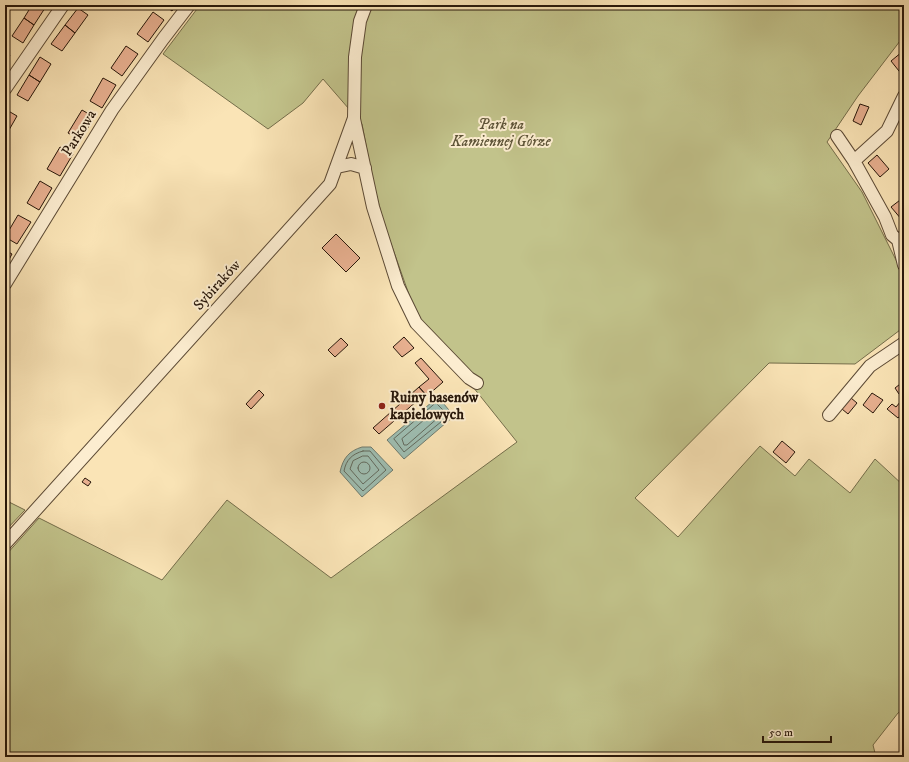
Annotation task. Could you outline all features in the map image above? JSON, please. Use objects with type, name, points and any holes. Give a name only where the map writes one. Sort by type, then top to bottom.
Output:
[{"type":"street","points":[[5,89],[63,5]]},
{"type":"street","name":"Parkowa","points":[[5,284],[112,110],[189,5]]},
{"type":"street","name":"Sybiraków","points":[[5,544],[330,184],[354,118],[355,57],[360,21],[366,5]]},
{"type":"street","points":[[854,161],[887,131],[904,96]]},
{"type":"street","points":[[354,118],[373,207],[398,286],[416,323],[469,378],[478,383]]},
{"type":"street","points":[[837,136],[854,161],[885,217],[892,235],[901,237],[904,265]]},
{"type":"street","points":[[337,168],[350,164],[365,168]]},
{"type":"street","points":[[829,415],[870,366],[904,343]]},
{"type":"green space","name":"Park na Kamiennej Górze","points":[[200,5],[904,5],[904,46],[900,41],[858,96],[827,142],[862,192],[904,276],[904,327],[855,364],[769,363],[635,498],[678,537],[760,446],[795,476],[809,459],[850,493],[875,459],[904,486],[904,709],[898,713],[873,745],[876,757],[5,757],[5,556],[39,518],[162,580],[227,500],[331,578],[517,442],[417,317],[384,224],[373,182],[362,124],[323,79],[303,103],[268,129],[163,54]]},
{"type":"green space","points":[[5,500],[25,510],[5,531]]},
{"type":"water","points":[[438,397],[454,416],[404,459],[387,440]]},
{"type":"water","points":[[362,447],[371,447],[393,470],[362,497],[340,472],[347,456]]},
{"type":"building","points":[[32,5],[41,5],[45,8],[34,25],[24,18]]},
{"type":"building","points":[[164,5],[176,5],[172,11]]},
{"type":"building","points":[[78,8],[88,15],[75,33],[65,25]]},
{"type":"building","points":[[153,12],[164,20],[148,42],[137,34]]},
{"type":"building","points":[[24,18],[34,25],[23,43],[12,36]]},
{"type":"building","points":[[65,25],[75,33],[62,51],[51,44]]},
{"type":"building","points":[[126,46],[138,54],[122,76],[111,68]]},
{"type":"building","points":[[5,52],[10,55],[5,63]]},
{"type":"building","points":[[902,52],[904,54],[903,76],[891,61]]},
{"type":"building","points":[[40,57],[51,64],[40,82],[29,75]]},
{"type":"building","points":[[29,75],[40,82],[28,101],[17,95]]},
{"type":"building","points":[[103,78],[116,85],[102,108],[90,101]]},
{"type":"building","points":[[860,104],[869,107],[861,125],[853,121]]},
{"type":"building","points":[[5,109],[17,116],[5,137]]},
{"type":"building","points":[[82,110],[94,117],[81,140],[68,133]]},
{"type":"building","points":[[60,147],[73,154],[60,176],[47,169]]},
{"type":"building","points":[[877,155],[889,169],[880,177],[868,163]]},
{"type":"building","points":[[40,181],[52,188],[39,210],[27,203]]},
{"type":"building","points":[[904,197],[904,218],[902,220],[891,207]]},
{"type":"building","points":[[18,215],[31,222],[17,244],[5,237]]},
{"type":"building","points":[[336,234],[360,258],[346,272],[322,248]]},
{"type":"building","points":[[5,250],[12,254],[5,267]]},
{"type":"building","points":[[404,337],[414,348],[402,357],[393,347]]},
{"type":"building","points":[[341,338],[348,345],[335,357],[328,350]]},
{"type":"building","points":[[421,358],[443,382],[427,396],[419,387],[429,379],[415,363]]},
{"type":"building","points":[[904,381],[904,391],[899,394],[895,388]]},
{"type":"building","points":[[419,387],[425,394],[379,434],[373,428]]},
{"type":"building","points":[[259,390],[264,395],[251,409],[246,404]]},
{"type":"building","points":[[872,393],[883,400],[873,413],[863,405]]},
{"type":"building","points":[[851,398],[857,403],[848,414],[842,409]]},
{"type":"building","points":[[901,401],[904,404],[904,411],[898,418],[887,409],[892,404],[896,407]]},
{"type":"building","points":[[782,441],[795,452],[786,463],[773,452]]},
{"type":"building","points":[[85,478],[91,482],[88,486],[82,482]]},
{"type":"place","name":"Ruiny basenów kapielowych","points":[[382,406]]}]
